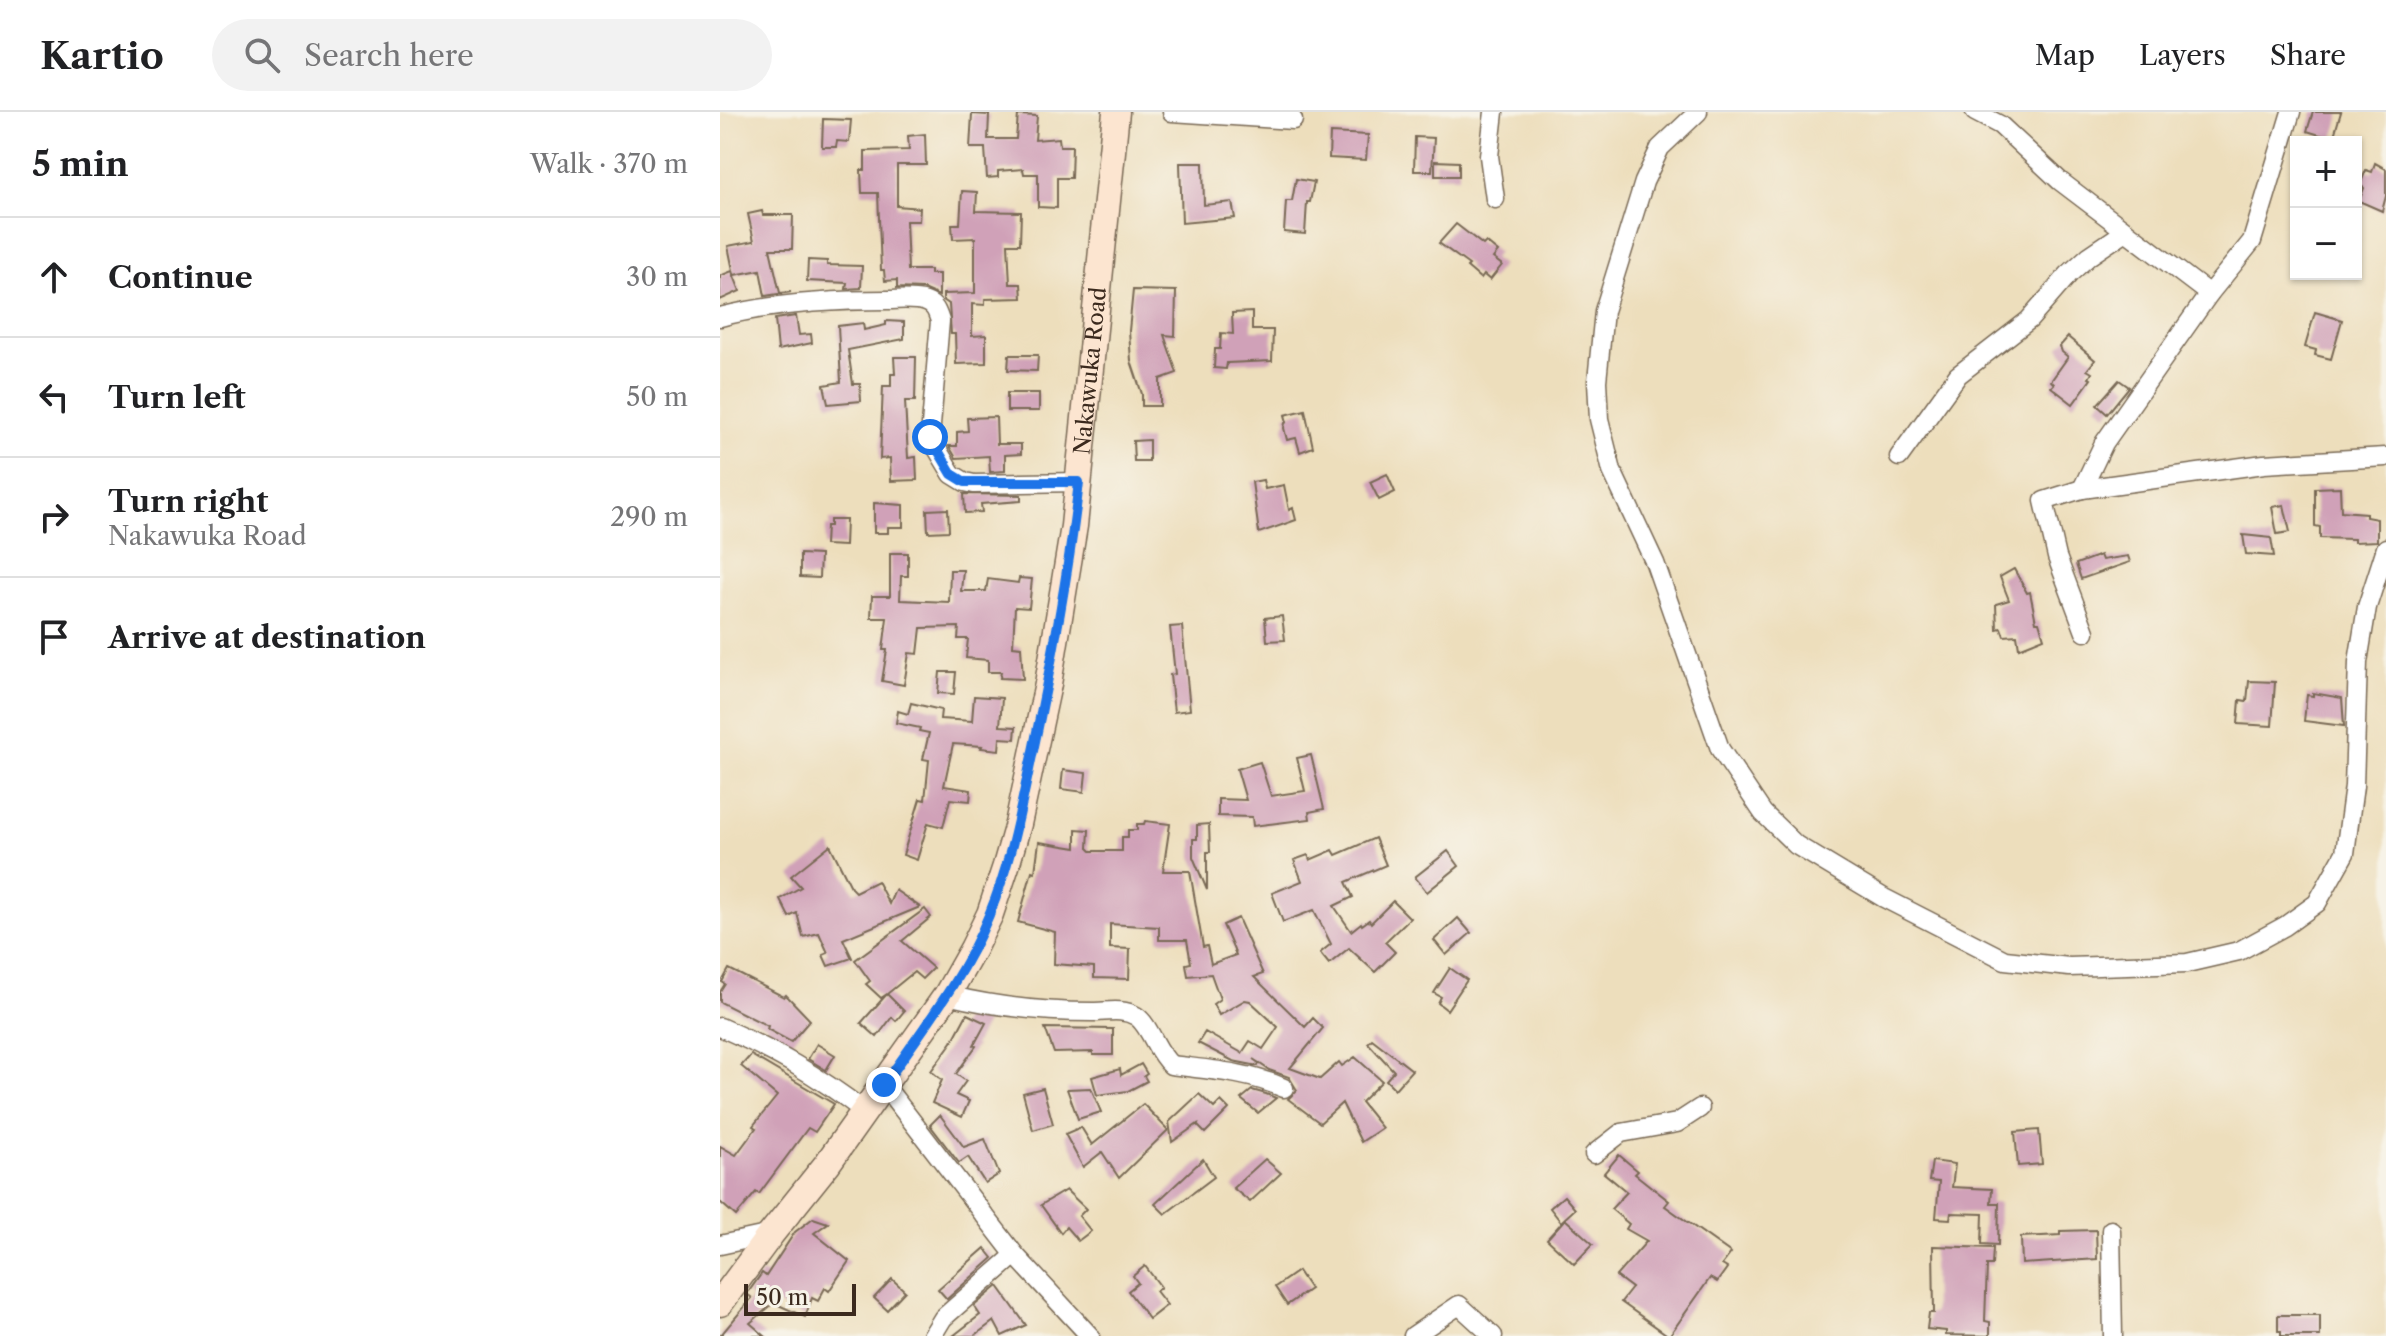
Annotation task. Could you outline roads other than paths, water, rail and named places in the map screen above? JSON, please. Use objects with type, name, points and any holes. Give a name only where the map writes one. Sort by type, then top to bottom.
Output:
[{"type":"main road","name":"Nakawuka Road","points":[[720,1303],[827,1164],[947,995],[990,914],[1018,824],[1048,684],[1074,526],[1116,112]]},
{"type":"street","points":[[1172,112],[1293,120]]},
{"type":"street","points":[[1494,112],[1489,156],[1495,199]]},
{"type":"street","points":[[1698,112],[1660,148],[1644,182],[1604,311],[1597,381],[1599,419],[1612,471],[1655,563],[1720,749],[1763,813],[1796,845],[1884,898],[2005,960],[2069,967],[2187,963],[2239,951],[2285,926],[2317,903],[2345,853],[2354,786],[2358,662],[2367,607],[2386,548]]},
{"type":"street","points":[[1975,112],[2000,125],[2060,181],[2209,294]]},
{"type":"street","points":[[2082,489],[2104,443],[2209,294],[2252,241],[2291,112]]},
{"type":"street","points":[[1899,457],[1958,375],[2029,320],[2089,256],[2126,231]]},
{"type":"street","points":[[720,317],[752,310],[854,300],[928,302],[935,308],[940,321],[930,437],[952,474],[974,484],[1079,482]]},
{"type":"street","points":[[2085,632],[2057,557],[2044,501],[2082,489],[2264,464],[2386,457]]},
{"type":"street","points":[[947,995],[1040,1012],[1123,1011],[1141,1020],[1156,1049],[1171,1065],[1232,1072],[1260,1078],[1284,1088]]},
{"type":"street","points":[[720,1027],[770,1048],[864,1111]]},
{"type":"street","points":[[884,1085],[1015,1255],[1090,1336]]},
{"type":"street","points":[[1594,1154],[1621,1133],[1677,1123],[1700,1108]]},
{"type":"street","points":[[2111,1230],[2113,1336]]},
{"type":"street","points":[[720,1245],[771,1234]]},
{"type":"street","points":[[932,1336],[943,1318],[1015,1255]]},
{"type":"street","points":[[1413,1336],[1459,1305],[1493,1336]]}]
